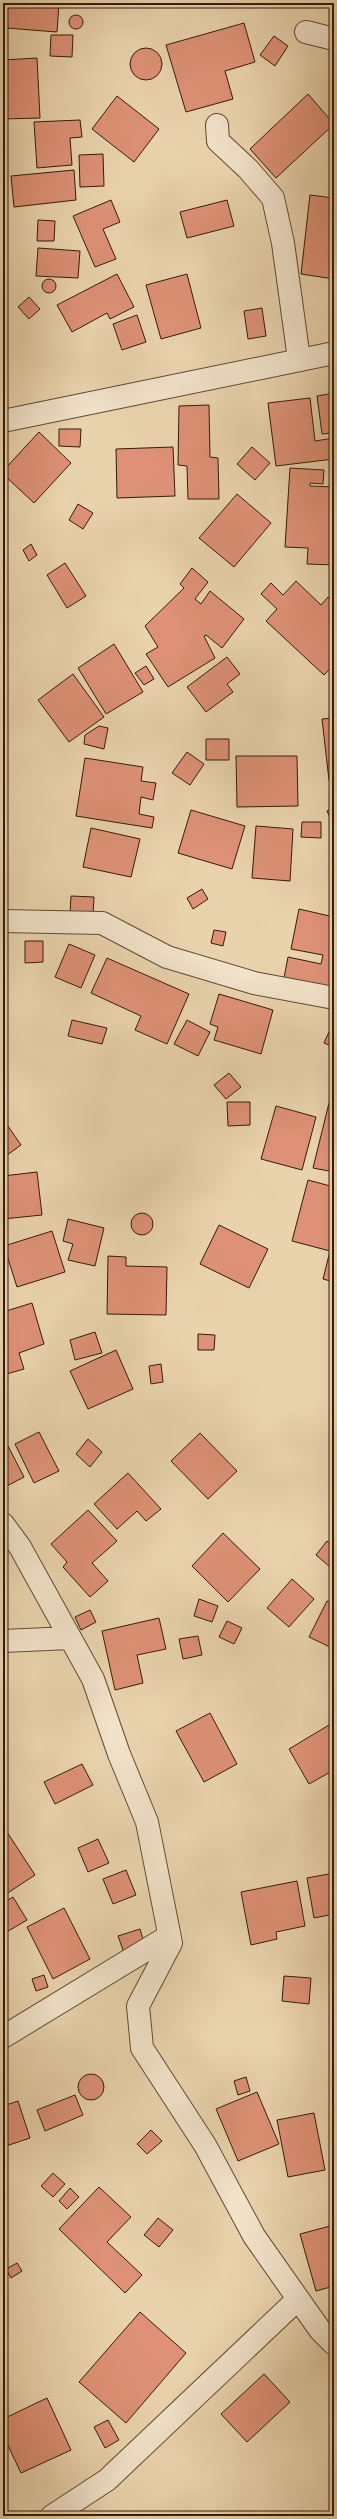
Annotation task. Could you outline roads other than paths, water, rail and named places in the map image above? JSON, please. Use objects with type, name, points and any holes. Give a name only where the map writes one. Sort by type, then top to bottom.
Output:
[{"type":"street","points":[[306,32],[334,39]]},
{"type":"street","points":[[217,125],[218,141],[248,169],[273,198],[283,243],[299,359]]},
{"type":"street","points":[[3,421],[334,353]]},
{"type":"street","points":[[3,921],[102,923],[167,957],[254,983],[334,998]]},
{"type":"street","points":[[3,1524],[20,1547],[93,1679],[119,1754],[147,1822],[171,1943],[138,2006],[142,2048],[205,2145],[254,2236],[320,2330],[334,2344]]},
{"type":"street","points":[[3,1641],[70,1638]]},
{"type":"street","points":[[3,2037],[170,1936]]},
{"type":"street","points":[[52,2516],[107,2480],[298,2299]]}]
